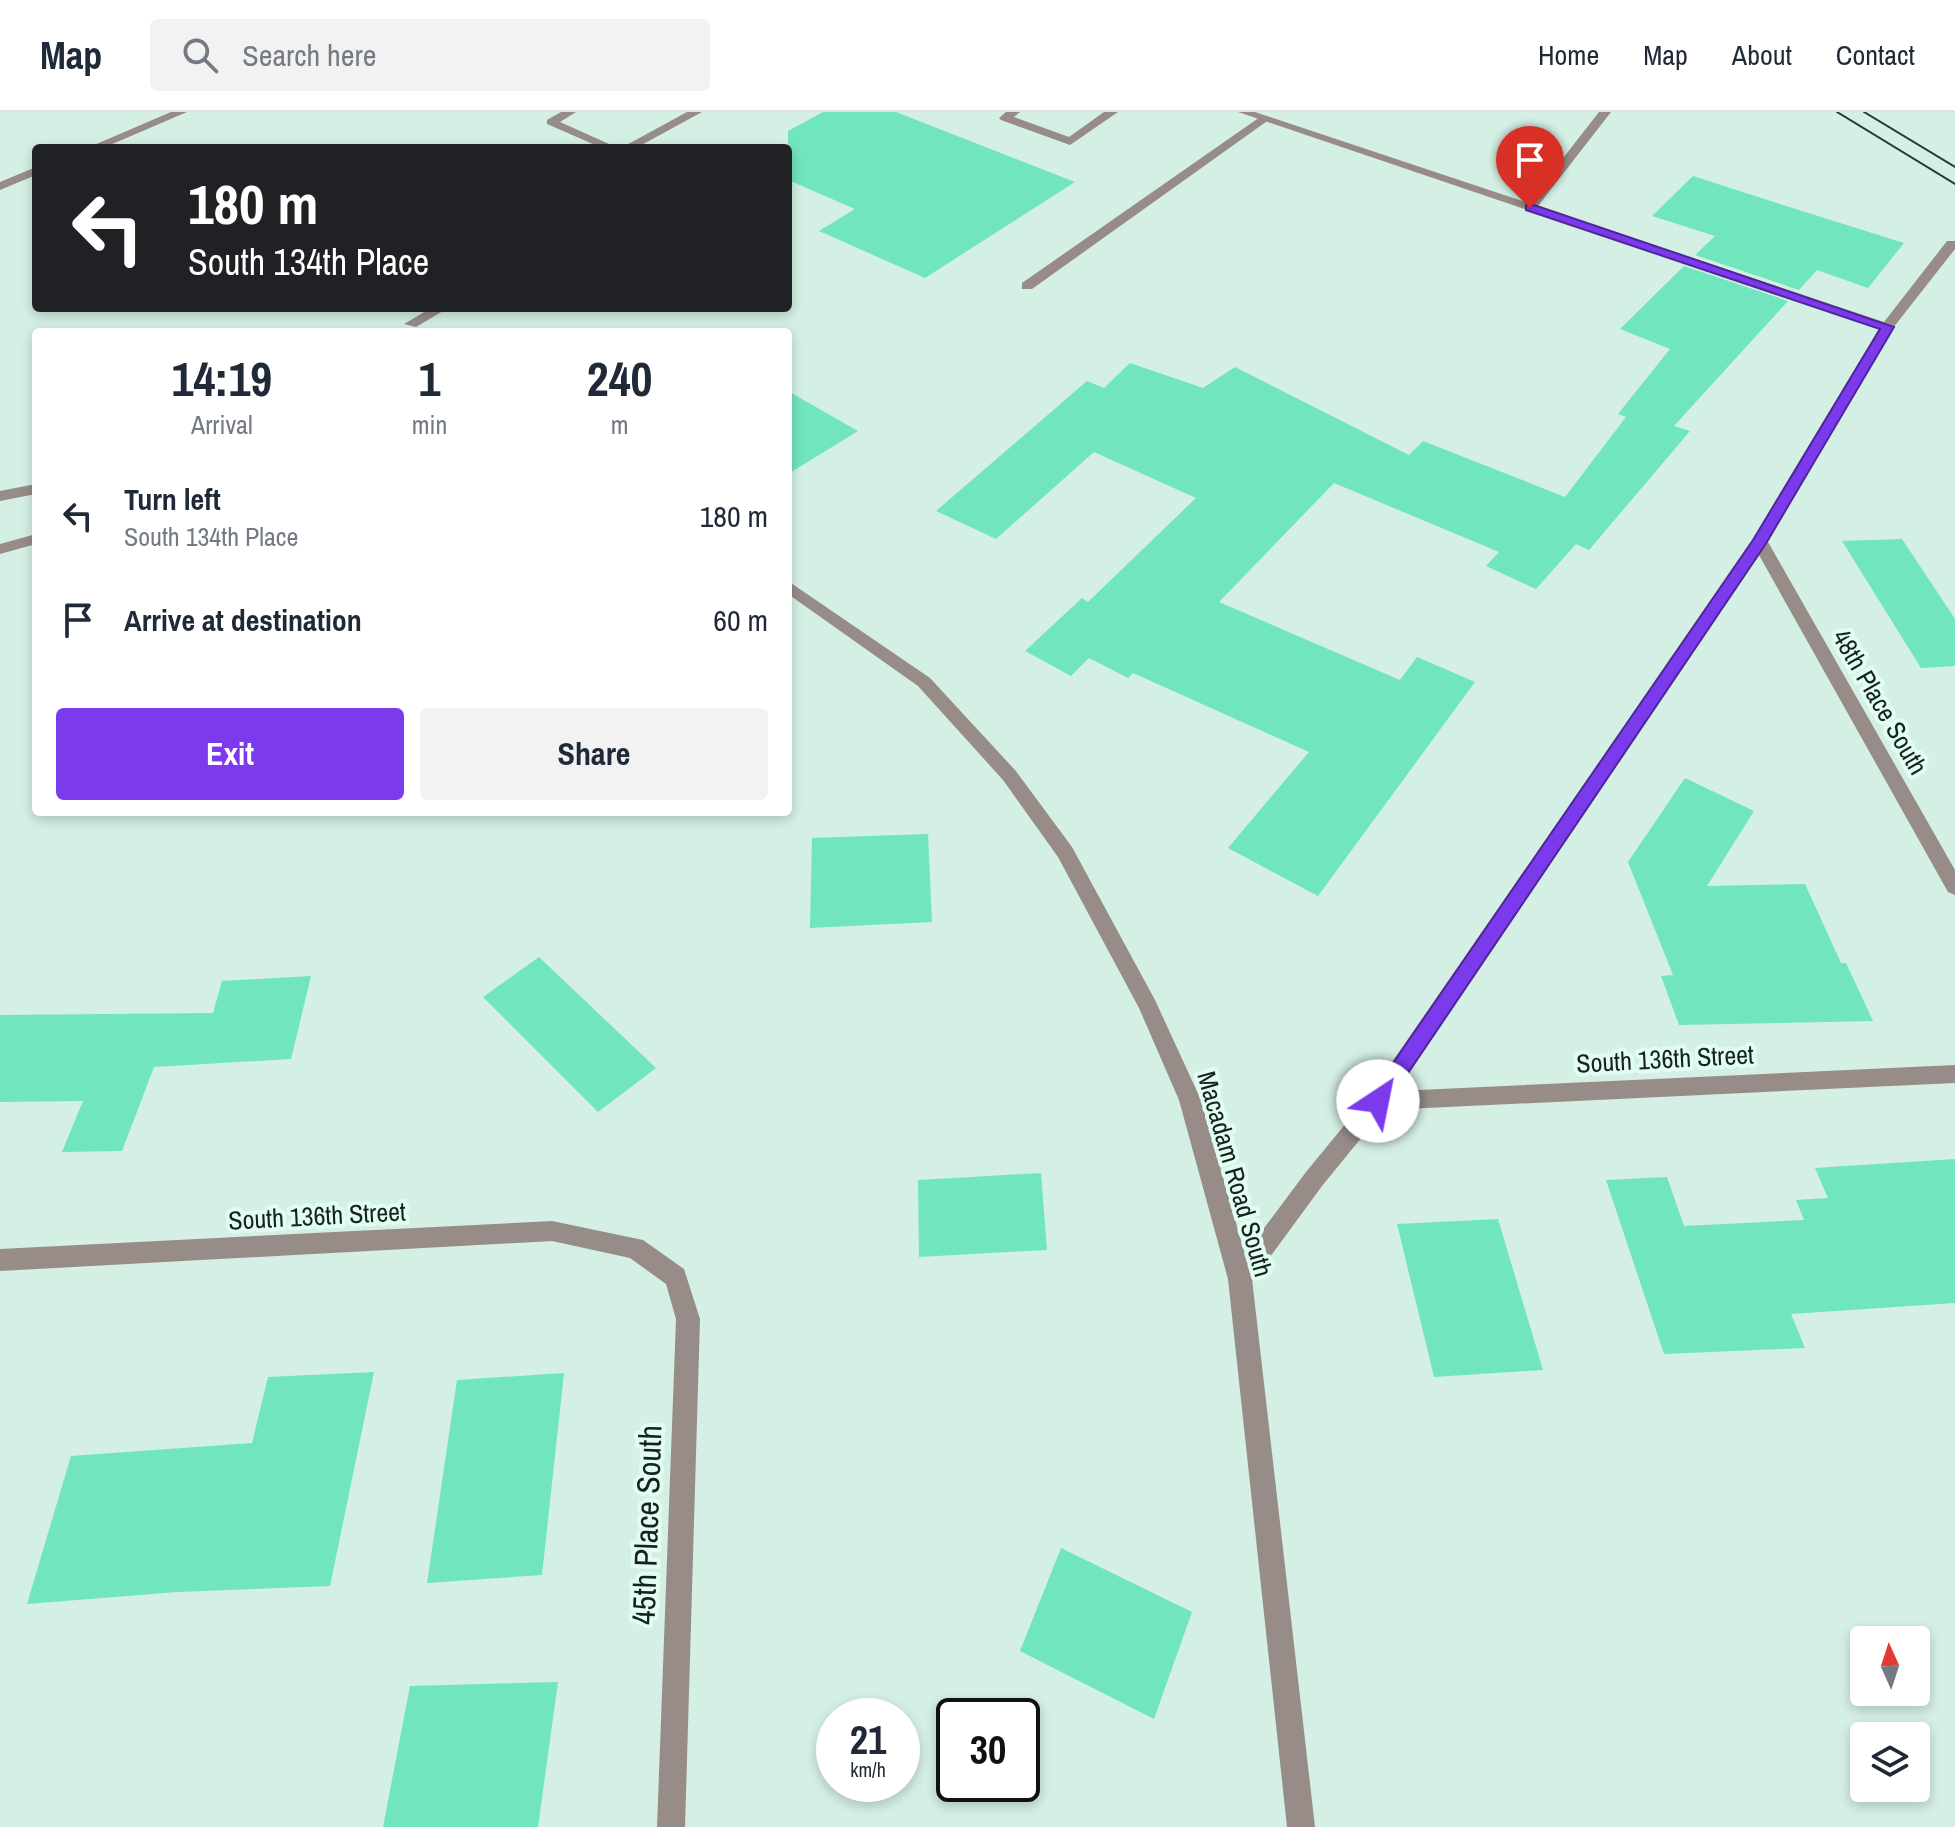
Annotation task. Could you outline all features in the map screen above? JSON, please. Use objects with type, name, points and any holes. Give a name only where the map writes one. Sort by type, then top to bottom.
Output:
[{"type":"street","points":[[103,144],[181,112]]},
{"type":"street","points":[[570,112],[551,122],[603,144]]},
{"type":"street","points":[[635,144],[696,112]]},
{"type":"street","points":[[1014,112],[1005,118],[1070,141],[1112,112]]},
{"type":"street","points":[[1244,112],[1887,327]]},
{"type":"street","points":[[1530,208],[1605,112]]},
{"type":"street","points":[[1027,286],[1264,119]]},
{"type":"street","points":[[0,186],[32,173]]},
{"type":"street","points":[[1240,1279],[1314,1179],[1378,1101],[1760,542],[1887,327],[1952,244]]},
{"type":"street","points":[[411,324],[434,312]]},
{"type":"street","points":[[0,496],[32,490]]},
{"type":"street","points":[[0,549],[32,540]]},
{"type":"street","name":"48th Place South","points":[[1760,542],[1955,887]]},
{"type":"street","name":"Macadam Road South","points":[[792,589],[924,682],[1009,775],[1065,852],[1148,1006],[1190,1100],[1240,1279],[1301,1827]]},
{"type":"street","name":"South 136th Street","points":[[1378,1101],[1955,1074]]},
{"type":"street","name":"South 136th Street","points":[[0,1260],[552,1231],[635,1248]]},
{"type":"street","name":"45th Place South","points":[[635,1248],[676,1277],[688,1319],[671,1827]]},
{"type":"building","points":[[823,112],[896,112],[1075,182],[925,278],[819,231],[855,209],[792,182],[792,144],[788,144],[788,131]]},
{"type":"building","points":[[1693,176],[1904,243],[1868,288],[1817,270],[1799,290],[1695,255],[1715,236],[1652,216]]},
{"type":"building","points":[[1684,266],[1788,301],[1674,426],[1690,431],[1589,550],[1576,544],[1536,589],[1486,566],[1499,552],[1334,483],[1219,602],[1400,680],[1417,657],[1475,682],[1318,896],[1228,848],[1309,752],[1133,673],[1128,678],[1089,658],[1071,676],[1025,651],[1082,598],[1088,602],[1196,498],[1094,452],[996,539],[936,511],[1087,381],[1104,388],[1130,363],[1203,388],[1235,367],[1409,455],[1423,441],[1565,497],[1626,417],[1618,414],[1670,349],[1620,329]]},
{"type":"building","points":[[792,393],[858,431],[792,472]]},
{"type":"building","points":[[1902,539],[1955,619],[1955,666],[1921,668],[1842,541]]},
{"type":"building","points":[[1685,778],[1754,811],[1707,886],[1805,884],[1841,963],[1846,963],[1873,1021],[1679,1025],[1661,976],[1673,975],[1628,862]]},
{"type":"building","points":[[928,834],[932,922],[810,928],[812,838]]},
{"type":"building","points":[[539,957],[656,1068],[598,1112],[483,997]]},
{"type":"building","points":[[311,976],[291,1059],[154,1067],[122,1151],[62,1152],[83,1101],[0,1102],[0,1015],[213,1013],[222,981]]},
{"type":"building","points":[[1955,1159],[1955,1303],[1791,1314],[1805,1348],[1664,1354],[1606,1180],[1667,1177],[1684,1226],[1804,1220],[1796,1200],[1828,1198],[1815,1168]]},
{"type":"building","points":[[1041,1173],[1047,1250],[919,1257],[918,1180]]},
{"type":"building","points":[[1498,1219],[1543,1370],[1434,1377],[1397,1224]]},
{"type":"building","points":[[374,1372],[330,1586],[177,1592],[27,1604],[71,1456],[252,1443],[268,1377]]},
{"type":"building","points":[[564,1373],[542,1575],[427,1583],[457,1380]]},
{"type":"building","points":[[1061,1548],[1192,1612],[1154,1719],[1020,1651]]},
{"type":"building","points":[[558,1682],[538,1827],[383,1827],[410,1686]]},
{"type":"tram line","points":[[1837,112],[1955,184]]},
{"type":"tram line","points":[[1864,112],[1955,167]]},
{"type":"route","points":[[1378,1101],[1760,542],[1887,327],[1530,208]]}]
